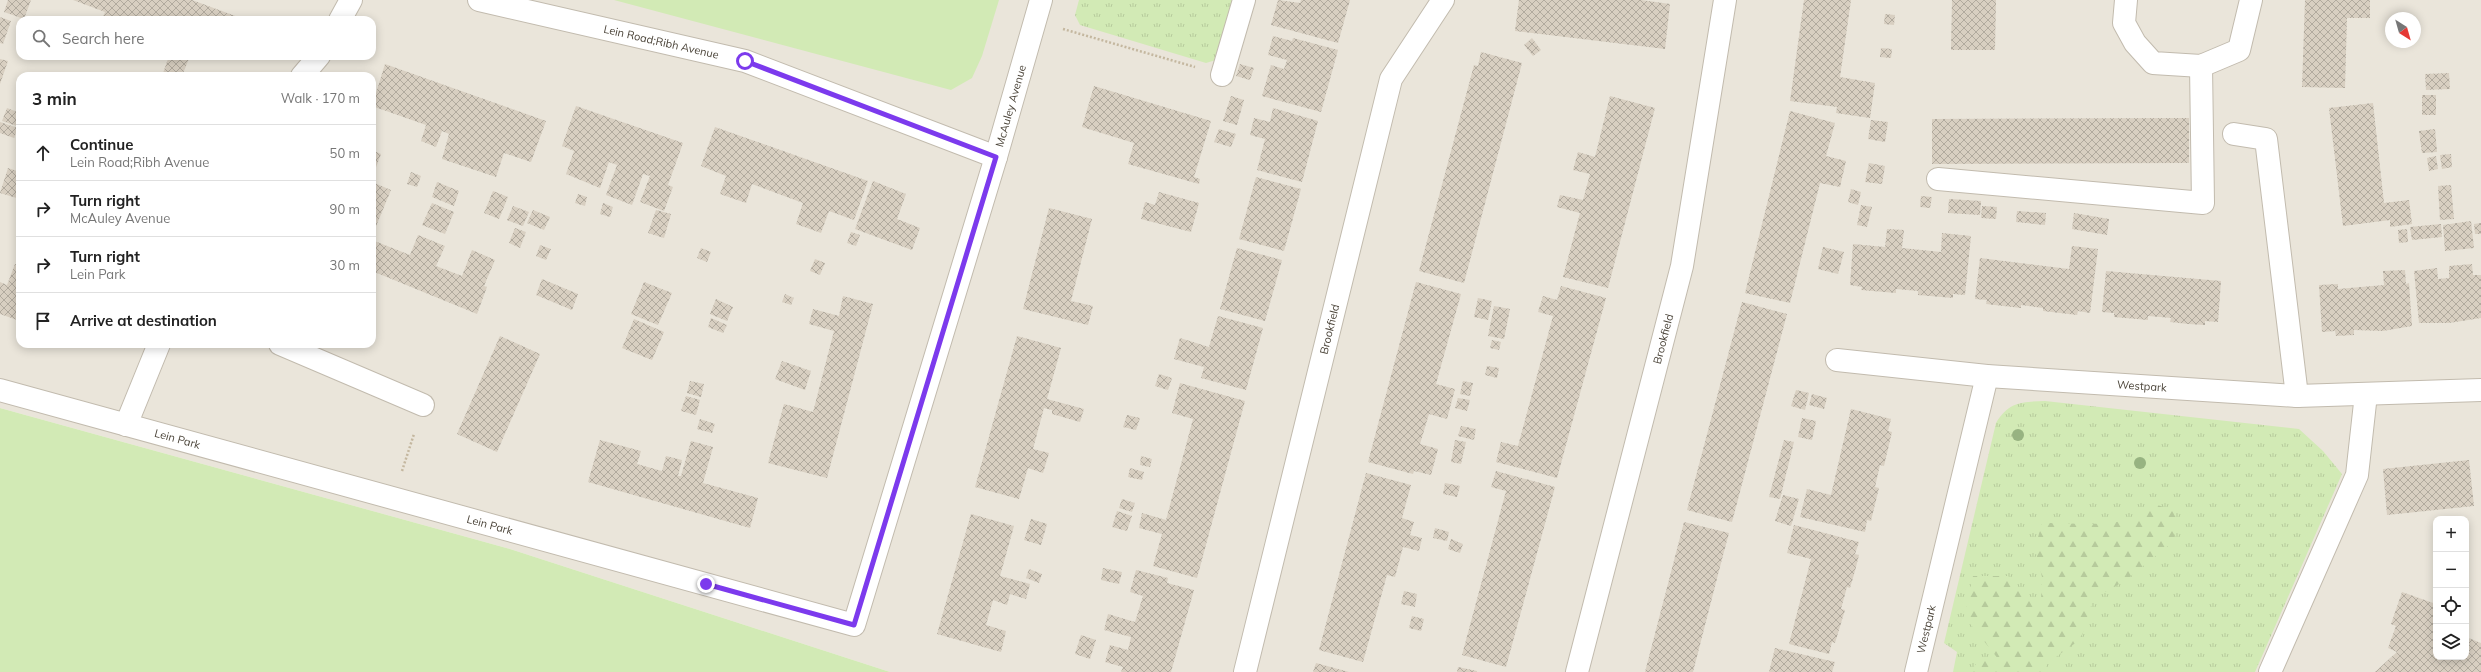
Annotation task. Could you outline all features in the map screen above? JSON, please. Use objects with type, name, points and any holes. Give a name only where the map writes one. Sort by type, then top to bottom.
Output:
[{"type":"street","points":[[342,16],[351,0]]},
{"type":"street","name":"Lein Road;Ribh Avenue","points":[[479,0],[745,61],[996,157]]},
{"type":"street","name":"McAuley Avenue","points":[[854,625],[996,157],[1041,0]]},
{"type":"street","points":[[1222,75],[1244,0]]},
{"type":"street","name":"Brookfield","points":[[1245,672],[1391,80],[1443,0]]},
{"type":"street","name":"Brookfield","points":[[1577,672],[1682,266],[1725,0]]},
{"type":"street","points":[[2126,0],[2124,23],[2135,43],[2153,63],[2201,66],[2239,50],[2251,0]]},
{"type":"street","points":[[305,72],[316,60]]},
{"type":"street","points":[[1938,179],[2203,203],[2201,66]]},
{"type":"street","points":[[2234,134],[2266,139],[2297,396]]},
{"type":"street","points":[[126,425],[157,348]]},
{"type":"street","points":[[289,348],[423,405]]},
{"type":"street","name":"Westpark","points":[[1837,360],[1987,376],[2297,396],[2481,390]]},
{"type":"street","name":"Westpark","points":[[1916,672],[1987,376]]},
{"type":"street","name":"Lein Park","points":[[0,390],[854,625]]},
{"type":"street","points":[[2270,672],[2357,475],[2366,394]]},
{"type":"path","points":[[1035,21],[1222,75]]},
{"type":"path","points":[[394,498],[423,405]]},
{"type":"shaded area","points":[[0,0],[2481,0],[2481,672],[890,672],[510,549],[0,408]]},
{"type":"green space","points":[[614,0],[999,0],[982,56],[972,78],[951,90]]},
{"type":"green space","points":[[1079,0],[1236,0],[1216,60],[1206,63],[1080,25],[1075,15]]},
{"type":"green space","points":[[2045,401],[2299,429],[2323,451],[2342,474],[2255,672],[1953,672],[1957,652],[1944,643],[1996,423],[2006,410],[2017,404]]},
{"type":"green space","points":[[0,408],[510,549],[890,672],[0,672]]},
{"type":"green space","points":[[2151,503],[2176,511],[2174,541],[2126,580],[2093,599],[2081,639],[2046,664],[2047,672],[1970,672],[1979,660],[1999,660],[1964,616],[1973,576],[2008,576],[2026,597],[2041,600],[2042,577],[2035,548],[2042,523],[2098,524],[2121,521],[2135,517]]},
{"type":"building","points":[[8,0],[31,0],[25,16],[16,16],[4,12]]},
{"type":"building","points":[[73,0],[192,0],[235,16],[104,16],[105,12]]},
{"type":"building","points":[[1278,0],[1300,3],[1301,0],[1350,0],[1338,43],[1271,25]]},
{"type":"building","points":[[1519,0],[1641,0],[1670,4],[1665,49],[1515,31]]},
{"type":"building","points":[[1804,0],[1851,0],[1840,77],[1875,83],[1870,118],[1836,113],[1837,107],[1790,101]]},
{"type":"building","points":[[1952,0],[1996,0],[1995,50],[1951,50]]},
{"type":"building","points":[[2305,0],[2370,0],[2370,18],[2347,18],[2345,88],[2302,87]]},
{"type":"building","points":[[1885,14],[1895,15],[1894,25],[1884,24]]},
{"type":"building","points":[[0,17],[11,21],[3,44],[0,43]]},
{"type":"building","points":[[1273,36],[1292,41],[1293,38],[1338,50],[1321,112],[1262,96],[1271,65],[1284,69],[1287,60],[1268,55]]},
{"type":"building","points":[[1532,38],[1541,50],[1533,56],[1524,45]]},
{"type":"building","points":[[1881,48],[1892,49],[1891,58],[1880,57]]},
{"type":"building","points":[[1481,52],[1522,63],[1464,283],[1419,271],[1474,65],[1478,66]]},
{"type":"building","points":[[0,59],[8,61],[0,84]]},
{"type":"building","points":[[168,60],[188,60],[184,72],[163,72]]},
{"type":"building","points":[[385,64],[546,121],[531,162],[504,153],[496,177],[442,159],[449,134],[442,131],[436,147],[421,141],[426,125],[376,107],[376,93]]},
{"type":"building","points":[[1240,64],[1254,68],[1250,80],[1236,76]]},
{"type":"building","points":[[2449,73],[2450,89],[2426,90],[2425,74]]},
{"type":"building","points":[[1094,86],[1211,121],[1194,177],[1200,179],[1199,184],[1128,164],[1134,143],[1082,127]]},
{"type":"building","points":[[2422,95],[2436,95],[2436,115],[2422,115]]},
{"type":"building","points":[[1231,96],[1244,100],[1237,125],[1223,121]]},
{"type":"building","points":[[1610,96],[1655,108],[1608,288],[1563,277],[1580,213],[1557,207],[1560,195],[1583,200],[1590,174],[1573,170],[1578,152],[1595,157]]},
{"type":"building","points":[[2373,103],[2384,203],[2409,200],[2412,224],[2390,227],[2390,220],[2343,226],[2329,108]]},
{"type":"building","points":[[576,106],[683,143],[668,185],[673,187],[664,211],[640,202],[650,176],[643,174],[632,205],[606,195],[617,165],[609,162],[600,188],[566,174],[574,151],[562,146]]},
{"type":"building","points":[[7,108],[16,111],[16,126],[2,121]]},
{"type":"building","points":[[1273,108],[1318,121],[1302,182],[1257,170],[1265,139],[1250,135],[1254,118],[1270,122]]},
{"type":"building","points":[[1790,111],[1835,123],[1826,156],[1846,161],[1840,187],[1820,183],[1790,303],[1745,293]]},
{"type":"building","points":[[2189,118],[2189,163],[1932,164],[1932,119]]},
{"type":"building","points":[[1871,120],[1888,122],[1885,142],[1868,139]]},
{"type":"building","points":[[0,122],[16,127],[14,138],[0,133]]},
{"type":"building","points":[[715,127],[868,181],[854,220],[829,211],[821,233],[796,224],[803,203],[752,184],[746,203],[720,194],[726,176],[701,166]]},
{"type":"building","points":[[1219,129],[1236,134],[1231,147],[1214,142]]},
{"type":"building","points":[[2435,129],[2437,152],[2422,153],[2419,131]]},
{"type":"building","points":[[376,152],[381,154],[376,167]]},
{"type":"building","points":[[2451,154],[2452,167],[2442,169],[2440,155]]},
{"type":"building","points":[[2436,156],[2438,169],[2429,171],[2427,158]]},
{"type":"building","points":[[1869,163],[1885,166],[1882,184],[1865,182]]},
{"type":"building","points":[[8,168],[16,171],[16,198],[0,193]]},
{"type":"building","points":[[411,172],[421,176],[417,187],[407,184]]},
{"type":"building","points":[[1256,177],[1301,189],[1284,251],[1239,239]]},
{"type":"building","points":[[873,181],[906,194],[897,219],[920,228],[912,250],[855,229]]},
{"type":"building","points":[[437,182],[459,191],[454,206],[432,197]]},
{"type":"building","points":[[376,184],[391,190],[376,226]]},
{"type":"building","points":[[2451,185],[2454,219],[2440,220],[2438,186]]},
{"type":"building","points":[[1851,189],[1861,192],[1858,205],[1848,202]]},
{"type":"building","points":[[493,191],[508,197],[499,219],[484,213]]},
{"type":"building","points":[[1159,192],[1199,203],[1191,232],[1141,219],[1145,202],[1155,205]]},
{"type":"building","points":[[578,194],[587,197],[585,206],[575,203]]},
{"type":"building","points":[[1921,196],[1932,197],[1930,208],[1920,207]]},
{"type":"building","points":[[1949,199],[1981,201],[1980,215],[1948,213]]},
{"type":"building","points":[[432,203],[454,212],[445,234],[422,225]]},
{"type":"building","points":[[603,203],[613,207],[610,217],[600,214]]},
{"type":"building","points":[[1861,205],[1872,207],[1867,227],[1857,225]]},
{"type":"building","points":[[513,206],[529,212],[523,226],[507,220]]},
{"type":"building","points":[[1982,206],[1997,207],[1996,219],[1981,218]]},
{"type":"building","points":[[1049,208],[1092,219],[1071,301],[1093,306],[1088,325],[1023,309]]},
{"type":"building","points":[[533,210],[550,217],[544,230],[527,223]]},
{"type":"building","points":[[656,210],[671,214],[664,238],[648,233]]},
{"type":"building","points":[[2017,211],[2046,213],[2045,225],[2016,222]]},
{"type":"building","points":[[2074,213],[2109,219],[2107,235],[2072,229]]},
{"type":"building","points":[[2471,221],[2474,248],[2445,251],[2443,225]]},
{"type":"building","points":[[2481,223],[2481,234],[2475,234],[2474,224]]},
{"type":"building","points":[[2441,224],[2442,237],[2412,240],[2410,227]]},
{"type":"building","points":[[515,228],[526,232],[520,248],[509,243]]},
{"type":"building","points":[[1887,229],[1904,230],[1902,248],[1941,252],[1942,233],[1971,236],[1965,295],[1953,294],[1953,298],[1918,295],[1918,291],[1896,289],[1896,293],[1861,290],[1862,287],[1850,285],[1853,244],[1885,247]]},
{"type":"building","points":[[2407,229],[2408,242],[2399,243],[2398,230]]},
{"type":"building","points":[[851,232],[860,235],[856,246],[847,243]]},
{"type":"building","points":[[418,235],[445,246],[436,266],[462,276],[472,250],[495,260],[484,286],[487,287],[477,314],[376,273],[376,242],[410,255]]},
{"type":"building","points":[[540,245],[551,249],[546,260],[536,256]]},
{"type":"building","points":[[2072,246],[2098,249],[2090,313],[2078,311],[2077,315],[2043,311],[2043,308],[2021,305],[2021,308],[1986,304],[1987,300],[1975,299],[1980,258],[2069,269]]},
{"type":"building","points":[[1823,247],[1844,252],[1838,274],[1818,269]]},
{"type":"building","points":[[701,248],[711,252],[707,262],[697,258]]},
{"type":"building","points":[[1237,248],[1282,260],[1265,321],[1220,309]]},
{"type":"building","points":[[815,259],[825,263],[820,275],[810,271]]},
{"type":"building","points":[[16,264],[16,320],[0,314],[0,282],[7,285]]},
{"type":"building","points":[[2472,264],[2473,275],[2481,275],[2481,318],[2449,323],[2419,323],[2414,271],[2437,268],[2438,279],[2449,278],[2449,266]]},
{"type":"building","points":[[2405,270],[2406,284],[2409,283],[2412,326],[2383,331],[2354,330],[2354,335],[2336,336],[2335,331],[2322,332],[2319,285],[2338,284],[2338,289],[2384,285],[2383,271]]},
{"type":"building","points":[[2106,271],[2221,281],[2218,322],[2205,321],[2205,325],[2188,324],[2170,322],[2171,318],[2148,316],[2148,320],[2114,317],[2114,313],[2102,312]]},
{"type":"building","points":[[542,279],[578,294],[572,310],[536,295]]},
{"type":"building","points":[[644,282],[672,293],[658,325],[631,314]]},
{"type":"building","points":[[1416,282],[1461,294],[1436,384],[1455,389],[1447,419],[1429,414],[1420,444],[1438,449],[1431,475],[1414,471],[1413,474],[1368,462]]},
{"type":"building","points":[[1561,286],[1606,298],[1557,478],[1496,462],[1501,442],[1518,446],[1553,316],[1538,312],[1543,296],[1557,300]]},
{"type":"building","points":[[785,294],[794,298],[791,305],[782,302]]},
{"type":"building","points":[[843,296],[873,304],[827,478],[768,463],[784,404],[813,412],[834,331],[809,324],[813,309],[839,316]]},
{"type":"building","points":[[1478,298],[1492,301],[1488,320],[1474,317]]},
{"type":"building","points":[[716,299],[733,307],[727,321],[710,314]]},
{"type":"building","points":[[1742,302],[1787,314],[1732,522],[1687,510]]},
{"type":"building","points":[[1494,306],[1510,309],[1504,339],[1488,336]]},
{"type":"building","points":[[1218,316],[1263,328],[1246,390],[1201,378],[1204,367],[1174,359],[1180,338],[1209,347]]},
{"type":"building","points":[[711,318],[727,325],[723,333],[708,327]]},
{"type":"building","points":[[634,319],[664,332],[652,360],[622,348]]},
{"type":"building","points":[[500,336],[540,354],[497,452],[457,434]]},
{"type":"building","points":[[1017,336],[1061,348],[1047,399],[1084,409],[1080,422],[1052,414],[1052,410],[1044,408],[1033,449],[1049,453],[1043,473],[1028,468],[1019,499],[975,487]]},
{"type":"building","points":[[1492,340],[1501,342],[1499,350],[1490,348]]},
{"type":"building","points":[[782,361],[811,371],[805,390],[775,379]]},
{"type":"building","points":[[1487,366],[1499,368],[1497,378],[1485,375]]},
{"type":"building","points":[[1159,374],[1172,378],[1168,390],[1155,386]]},
{"type":"building","points":[[690,381],[704,384],[701,397],[687,393]]},
{"type":"building","points":[[1463,381],[1473,383],[1470,396],[1460,394]]},
{"type":"building","points":[[1180,383],[1245,401],[1197,578],[1153,566],[1162,534],[1139,528],[1142,513],[1166,520],[1193,419],[1172,413]]},
{"type":"building","points":[[1796,390],[1809,393],[1805,410],[1791,406]]},
{"type":"building","points":[[1812,394],[1827,398],[1824,409],[1809,405]]},
{"type":"building","points":[[686,396],[700,400],[696,415],[681,411]]},
{"type":"building","points":[[1458,398],[1470,400],[1467,411],[1455,408]]},
{"type":"building","points":[[1851,409],[1891,419],[1888,431],[1892,432],[1884,466],[1880,465],[1875,487],[1879,488],[1871,521],[1867,520],[1865,532],[1800,517],[1807,489],[1831,495]]},
{"type":"building","points":[[1127,415],[1140,418],[1136,430],[1123,427]]},
{"type":"building","points":[[1802,418],[1816,421],[1812,440],[1798,437]]},
{"type":"building","points":[[700,419],[715,424],[712,433],[697,429]]},
{"type":"building","points":[[1461,426],[1476,429],[1474,440],[1458,436]]},
{"type":"building","points":[[600,440],[641,451],[637,464],[662,471],[666,456],[682,460],[678,476],[681,476],[691,441],[713,447],[703,483],[758,498],[750,528],[588,482]]},
{"type":"building","points":[[1455,440],[1466,442],[1461,464],[1451,462]]},
{"type":"building","points":[[1784,440],[1794,442],[1780,499],[1769,497]]},
{"type":"building","points":[[1141,456],[1152,459],[1150,467],[1140,465]]},
{"type":"building","points":[[2469,460],[2474,506],[2387,515],[2383,469]]},
{"type":"building","points":[[1130,468],[1144,472],[1142,480],[1128,477]]},
{"type":"building","points":[[1496,471],[1555,487],[1506,667],[1462,655],[1506,491],[1491,487]]},
{"type":"building","points":[[1366,473],[1411,485],[1402,518],[1414,522],[1410,535],[1422,538],[1419,551],[1403,547],[1395,577],[1387,575],[1363,662],[1319,650]]},
{"type":"building","points":[[1445,483],[1460,486],[1457,497],[1443,494]]},
{"type":"building","points":[[1783,495],[1799,499],[1791,526],[1775,521]]},
{"type":"building","points":[[1122,499],[1135,503],[1132,512],[1119,508]]},
{"type":"building","points":[[1117,511],[1132,516],[1127,531],[1112,527]]},
{"type":"building","points":[[971,514],[1014,526],[1000,576],[1030,584],[1026,599],[1010,594],[1007,605],[993,600],[986,625],[1006,631],[1001,652],[937,634]]},
{"type":"building","points":[[1031,519],[1047,524],[1041,545],[1024,540]]},
{"type":"building","points":[[1684,522],[1729,533],[1693,672],[1645,672]]},
{"type":"building","points":[[1794,525],[1859,542],[1855,554],[1859,555],[1855,571],[1850,588],[1847,587],[1841,609],[1845,610],[1835,643],[1832,642],[1829,654],[1789,644],[1811,559],[1787,553]]},
{"type":"building","points":[[1435,528],[1449,532],[1447,541],[1433,538]]},
{"type":"building","points":[[1451,539],[1463,544],[1460,553],[1448,549]]},
{"type":"building","points":[[1103,568],[1122,572],[1119,584],[1101,580]]},
{"type":"building","points":[[1029,569],[1042,574],[1039,583],[1026,578]]},
{"type":"building","points":[[1136,570],[1168,578],[1167,583],[1194,590],[1171,672],[1121,672],[1123,667],[1105,662],[1110,645],[1128,650],[1131,637],[1104,630],[1108,614],[1135,622],[1143,596],[1130,592]]},
{"type":"building","points":[[1404,591],[1417,594],[1415,607],[1401,604]]},
{"type":"building","points":[[2402,592],[2433,603],[2433,660],[2469,660],[2469,638],[2481,643],[2481,672],[2375,672],[2397,652],[2388,648],[2396,626],[2391,624]]},
{"type":"building","points":[[1412,616],[1424,619],[1421,631],[1409,628]]},
{"type":"building","points":[[1081,635],[1096,640],[1090,659],[1075,654]]},
{"type":"building","points":[[1775,648],[1835,662],[1832,672],[1769,672]]},
{"type":"building","points":[[1316,663],[1349,672],[1313,672]]},
{"type":"building","points":[[1458,667],[1477,671],[1477,672],[1457,672]]},
{"type":"route","points":[[706,584],[854,625],[996,157],[745,61]]}]
